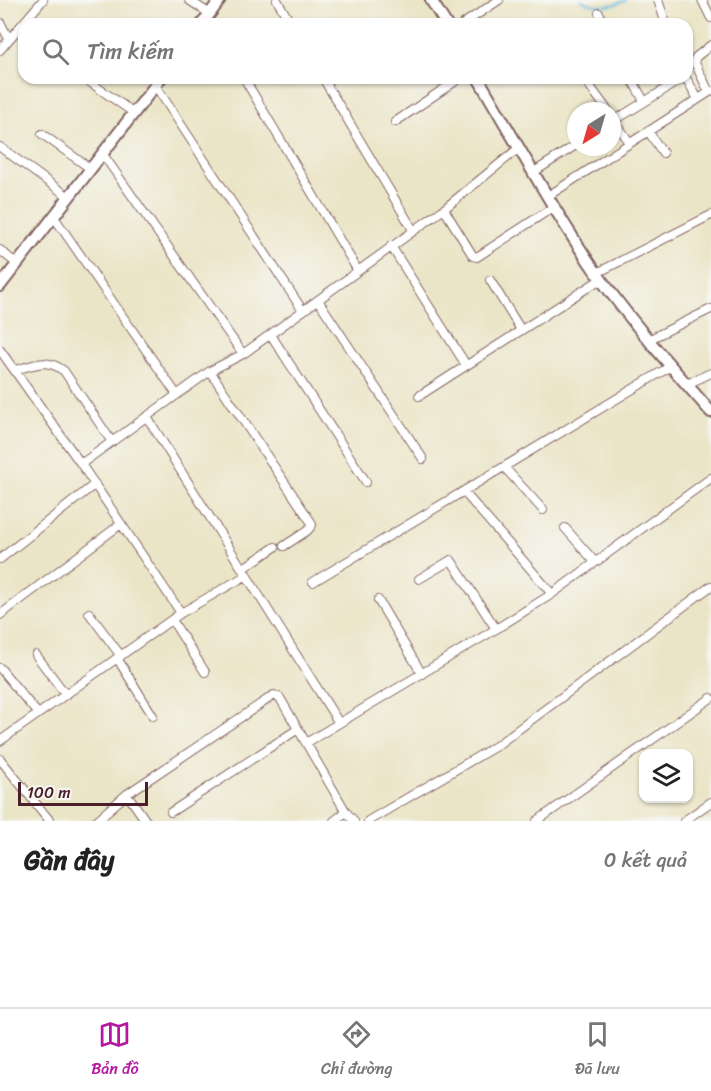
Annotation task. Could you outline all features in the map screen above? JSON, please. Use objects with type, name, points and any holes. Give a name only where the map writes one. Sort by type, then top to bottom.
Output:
[{"type":"street","points":[[27,18],[43,0]]},
{"type":"street","points":[[189,0],[206,18]]},
{"type":"street","points":[[209,18],[220,0]]},
{"type":"street","points":[[276,0],[287,18]]},
{"type":"street","points":[[431,0],[442,18]]},
{"type":"street","points":[[658,0],[664,18]]},
{"type":"street","points":[[702,0],[711,18]]},
{"type":"street","points":[[472,18],[497,1]]},
{"type":"street","points":[[599,13],[601,18]]},
{"type":"street","points":[[0,22],[9,39]]},
{"type":"street","points":[[0,50],[18,29]]},
{"type":"street","points":[[548,196],[710,91],[694,61],[711,45]]},
{"type":"street","points":[[93,84],[134,113]]},
{"type":"street","points":[[0,286],[156,84]]},
{"type":"street","points":[[159,84],[303,311]]},
{"type":"street","points":[[248,84],[358,271]]},
{"type":"street","points":[[326,84],[412,231]]},
{"type":"street","points":[[395,122],[451,84]]},
{"type":"street","points":[[485,84],[519,148],[599,276],[648,340],[711,412]]},
{"type":"street","points":[[588,84],[601,102]]},
{"type":"street","points":[[634,84],[644,101]]},
{"type":"street","points":[[621,115],[674,84]]},
{"type":"street","points":[[688,84],[698,99]]},
{"type":"street","points":[[621,131],[630,143]]},
{"type":"street","points":[[648,131],[663,153]]},
{"type":"street","points":[[42,134],[90,169]]},
{"type":"street","points":[[0,147],[69,197]]},
{"type":"street","points":[[81,464],[210,371],[243,354],[271,335],[444,209],[519,148]]},
{"type":"street","points":[[534,172],[567,151]]},
{"type":"street","points":[[102,153],[243,354]]},
{"type":"street","points":[[444,209],[473,256],[477,257],[555,206]]},
{"type":"street","points":[[418,396],[521,330],[599,276],[711,215]]},
{"type":"street","points":[[54,217],[177,395]]},
{"type":"street","points":[[391,246],[466,365]]},
{"type":"street","points":[[0,250],[17,264]]},
{"type":"street","points":[[490,280],[521,330]]},
{"type":"street","points":[[318,300],[423,459]]},
{"type":"street","points":[[648,340],[711,309]]},
{"type":"street","points":[[271,335],[366,482]]},
{"type":"street","points":[[0,350],[81,464],[181,613]]},
{"type":"street","points":[[15,370],[47,362],[58,366],[64,371],[112,442]]},
{"type":"street","points":[[313,582],[670,366]]},
{"type":"street","points":[[210,371],[311,522],[309,530],[284,546]]},
{"type":"street","points":[[687,384],[711,374]]},
{"type":"street","points":[[147,417],[339,723]]},
{"type":"street","points":[[504,467],[543,510]]},
{"type":"street","points":[[306,743],[552,594],[711,478]]},
{"type":"street","points":[[0,559],[94,484]]},
{"type":"street","points":[[464,492],[552,594]]},
{"type":"street","points":[[0,615],[121,524]]},
{"type":"street","points":[[565,528],[595,562]]},
{"type":"street","points":[[0,741],[181,613],[244,572],[275,547]]},
{"type":"street","points":[[419,579],[451,560],[496,629]]},
{"type":"street","points":[[368,821],[496,746],[711,586]]},
{"type":"street","points":[[378,600],[422,674]]},
{"type":"street","points":[[89,612],[119,657],[153,716]]},
{"type":"street","points":[[172,620],[205,672]]},
{"type":"street","points":[[36,655],[66,695]]},
{"type":"street","points":[[0,668],[38,714]]},
{"type":"street","points":[[96,821],[127,794],[274,695],[280,698],[346,812],[354,821]]},
{"type":"street","points":[[537,821],[711,698]]},
{"type":"street","points":[[171,812],[298,729]]},
{"type":"street","points":[[0,759],[50,821]]},
{"type":"street","points":[[127,794],[146,821]]},
{"type":"street","points":[[684,821],[711,802]]},
{"type":"street","points":[[334,821],[346,812]]},
{"type":"waterway","points":[[581,0],[603,6],[626,0]]}]
